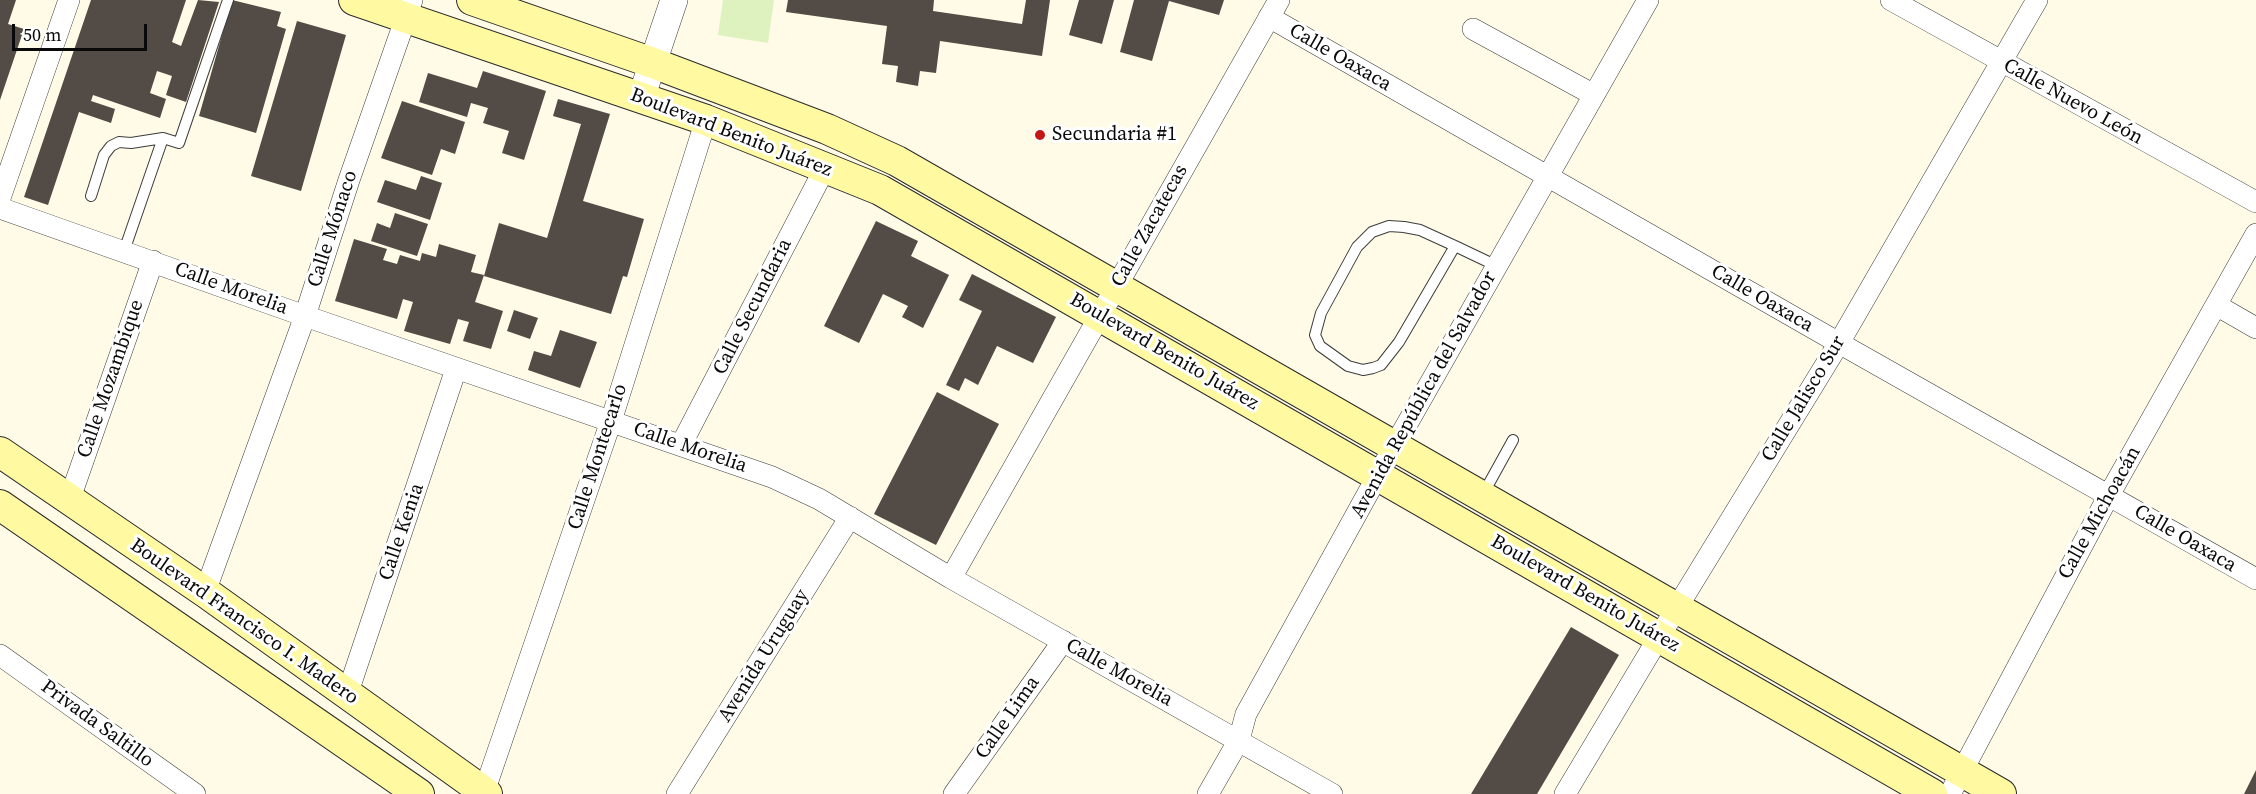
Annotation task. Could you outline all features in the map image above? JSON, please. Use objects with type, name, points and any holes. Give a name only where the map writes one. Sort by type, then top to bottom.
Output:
[{"type":"main road","name":"Boulevard Benito Juárez","points":[[354,0],[409,9],[640,98],[706,120],[880,190],[1932,794]]},
{"type":"main road","name":"Boulevard Benito Juárez","points":[[472,0],[653,63],[827,129],[897,161],[1677,608],[1955,782],[1997,793]]},
{"type":"main road","name":"Boulevard Francisco I. Madero","points":[[0,452],[204,592],[485,793]]},
{"type":"main road","points":[[0,505],[419,794]]},
{"type":"street","points":[[0,198],[69,0]]},
{"type":"street","points":[[640,98],[674,0]]},
{"type":"street","name":"Avenida República del Salvador","points":[[1208,794],[1239,740],[1246,714],[1378,475],[1648,0]]},
{"type":"street","name":"Calle Nuevo León","points":[[1891,0],[2256,202]]},
{"type":"street","name":"Calle Jalisco Sur","points":[[1565,794],[1839,344],[2037,0]]},
{"type":"street","name":"Calle Oaxaca","points":[[1274,8],[1548,176],[1839,344],[2256,579]]},
{"type":"street","name":"Calle Zacatecas","points":[[951,578],[1274,8]]},
{"type":"street","name":"Calle Mónaco","points":[[204,592],[305,316],[349,180],[409,9]]},
{"type":"street","points":[[1473,29],[1594,95]]},
{"type":"street","name":"Calle Montecarlo","points":[[485,793],[611,421],[706,120]]},
{"type":"street","name":"Calle Secundaria","points":[[681,445],[825,168]]},
{"type":"street","name":"Calle Morelia","points":[[0,208],[456,369],[772,477],[819,499],[951,578],[1332,794]]},
{"type":"street","name":"Calle Michoacán","points":[[1955,782],[2109,495],[2256,234]]},
{"type":"street","name":"Calle Mozambique","points":[[70,498],[153,261]]},
{"type":"street","points":[[2216,305],[2256,328]]},
{"type":"street","name":"Calle Kenia","points":[[347,695],[456,369]]},
{"type":"street","name":"Avenida Uruguay","points":[[677,794],[850,517]]},
{"type":"street","name":"Calle Lima","points":[[954,794],[1063,641]]},
{"type":"street","name":"Privada Saltillo","points":[[0,655],[195,794]]},
{"type":"lane","points":[[91,196],[104,155],[111,146],[119,142],[131,143],[164,138],[179,143],[228,0]]},
{"type":"lane","points":[[124,251],[164,138]]},
{"type":"lane","points":[[1455,246],[1399,342],[1381,365],[1363,369],[1348,366],[1320,346],[1315,335],[1321,313],[1357,247],[1371,232],[1389,226],[1420,230],[1455,246],[1497,266]]},
{"type":"lane","points":[[1482,496],[1513,440]]},
{"type":"green space","points":[[723,0],[774,0],[768,43],[718,35]]},
{"type":"building","points":[[0,0],[16,0],[8,24],[24,29],[0,100]]},
{"type":"building","points":[[91,0],[186,0],[172,42],[181,46],[198,0],[219,2],[186,102],[166,95],[172,76],[157,71],[150,93],[166,99],[160,118],[93,95],[91,101],[115,109],[111,123],[79,112],[48,205],[24,197]]},
{"type":"building","points":[[232,0],[281,12],[277,26],[286,29],[256,133],[199,116]]},
{"type":"building","points":[[788,0],[934,0],[933,11],[1022,24],[1026,0],[1050,0],[1042,56],[940,41],[936,73],[920,71],[918,86],[896,82],[898,66],[882,64],[887,26],[786,12]]},
{"type":"building","points":[[1079,0],[1114,0],[1102,44],[1069,35]]},
{"type":"building","points":[[1134,0],[1224,0],[1219,15],[1169,1],[1152,61],[1120,52]]},
{"type":"building","points":[[297,21],[346,35],[301,191],[251,176]]},
{"type":"building","points":[[483,71],[546,91],[524,160],[502,153],[509,131],[483,123],[488,108],[471,103],[467,117],[419,102],[428,73],[477,88]]},
{"type":"building","points":[[558,99],[610,114],[583,201],[644,219],[627,277],[623,276],[611,314],[484,276],[499,223],[547,238],[581,124],[553,116]]},
{"type":"building","points":[[402,101],[465,122],[455,154],[441,149],[432,175],[381,158]]},
{"type":"building","points":[[421,176],[442,183],[430,220],[377,202],[385,180],[416,190]]},
{"type":"building","points":[[395,213],[428,224],[417,256],[371,241],[377,223],[390,228]]},
{"type":"building","points":[[876,221],[918,241],[911,256],[949,275],[923,328],[902,317],[908,306],[883,294],[859,343],[824,326]]},
{"type":"building","points":[[354,239],[387,249],[383,260],[397,264],[400,255],[420,261],[422,253],[436,257],[439,244],[476,255],[471,272],[484,275],[475,302],[503,311],[491,349],[463,341],[469,322],[458,319],[450,344],[404,331],[413,302],[403,299],[397,319],[335,301]]},
{"type":"building","points":[[972,274],[1056,317],[1033,363],[997,346],[978,385],[965,378],[959,391],[946,385],[982,311],[959,300]]},
{"type":"building","points":[[514,310],[538,318],[530,339],[507,331]]},
{"type":"building","points":[[560,330],[597,342],[580,388],[528,370],[534,351],[551,356]]},
{"type":"building","points":[[937,392],[999,424],[936,545],[874,514]]},
{"type":"building","points":[[1571,627],[1619,655],[1537,794],[1471,794]]},
{"type":"building","points":[[2256,770],[2256,794],[2244,794]]},
{"type":"place","name":"Secundaria #1","points":[[1040,135]]}]
